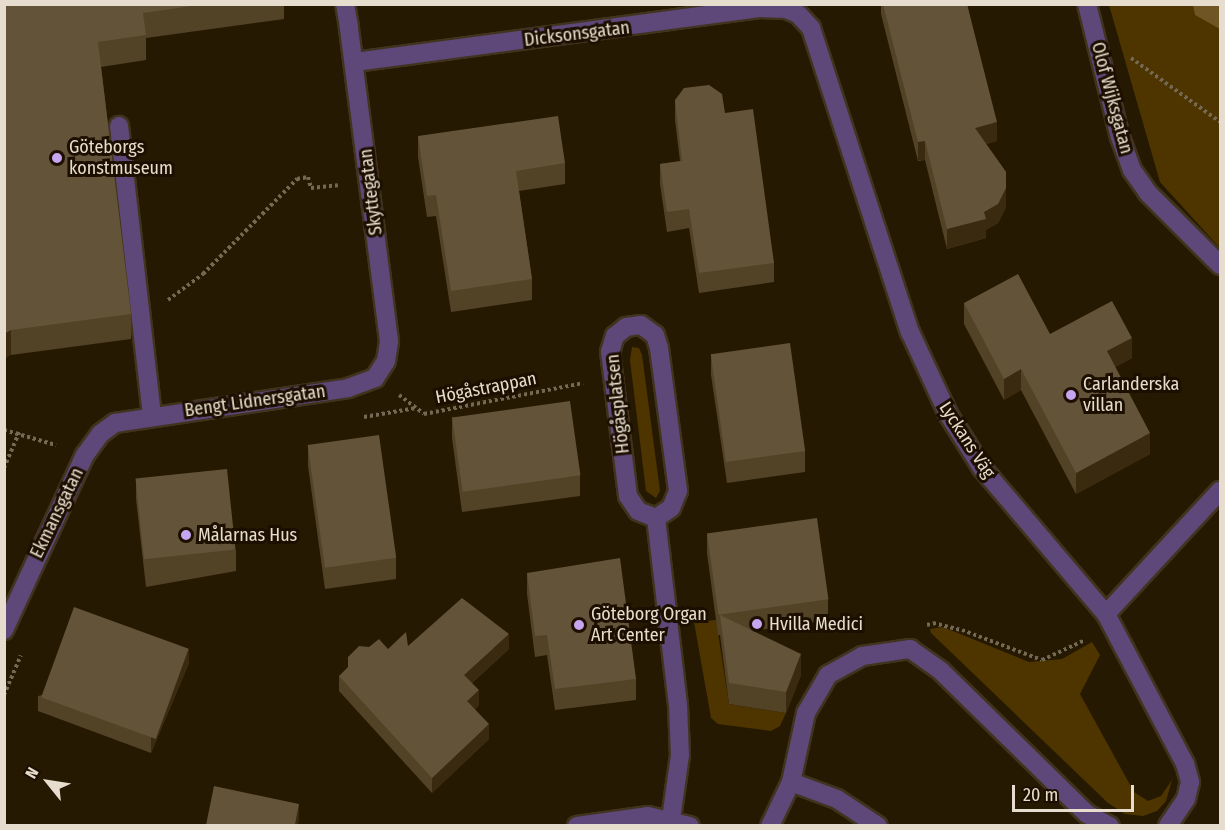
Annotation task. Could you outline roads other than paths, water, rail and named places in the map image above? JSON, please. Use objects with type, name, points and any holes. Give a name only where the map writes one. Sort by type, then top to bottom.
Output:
[{"type":"street","name":"Skyttegatan","points":[[345,4],[355,62],[389,341],[386,361],[375,378]]},
{"type":"street","name":"Olof Wijksgatan","points":[[1087,4],[1120,137],[1132,170],[1148,193],[1221,265]]},
{"type":"street","name":"Dicksonsgatan","points":[[355,62],[759,8],[786,9],[798,14]]},
{"type":"street","name":"Lyckans Väg","points":[[798,14],[811,28],[910,332],[948,414],[982,468],[1106,614],[1188,772],[1190,782],[1183,807],[1167,825]]},
{"type":"street","points":[[119,126],[152,415]]},
{"type":"street","name":"Högåsplatsen","points":[[641,325],[655,335],[678,491],[671,508],[656,518],[638,511],[628,496],[610,352],[615,336],[626,327],[641,325]]},
{"type":"street","name":"Bengt Lidnersgatan","points":[[133,418],[348,388],[375,378]]},
{"type":"street","name":"Ekmansgatan","points":[[4,630],[85,455],[100,434],[115,423],[133,418]]},
{"type":"street","points":[[1106,614],[1221,491]]},
{"type":"street","points":[[656,518],[678,714],[680,755],[671,819]]},
{"type":"street","points":[[770,825],[791,782],[806,712],[828,675],[862,656],[910,649],[941,671],[1087,814],[1110,825]]},
{"type":"street","points":[[791,782],[837,799],[879,825]]},
{"type":"street","points":[[577,825],[648,816],[671,819],[690,825]]},
{"type":"place","name":"Göteborgs konstmuseum","points":[[57,158]]},
{"type":"place","name":"Carlanderska villan","points":[[1071,395]]},
{"type":"place","name":"Målarnas Hus","points":[[186,535]]},
{"type":"place","name":"Hvilla Medici","points":[[757,624]]},
{"type":"place","name":"Göteborg Organ Art Center","points":[[579,625]]}]
